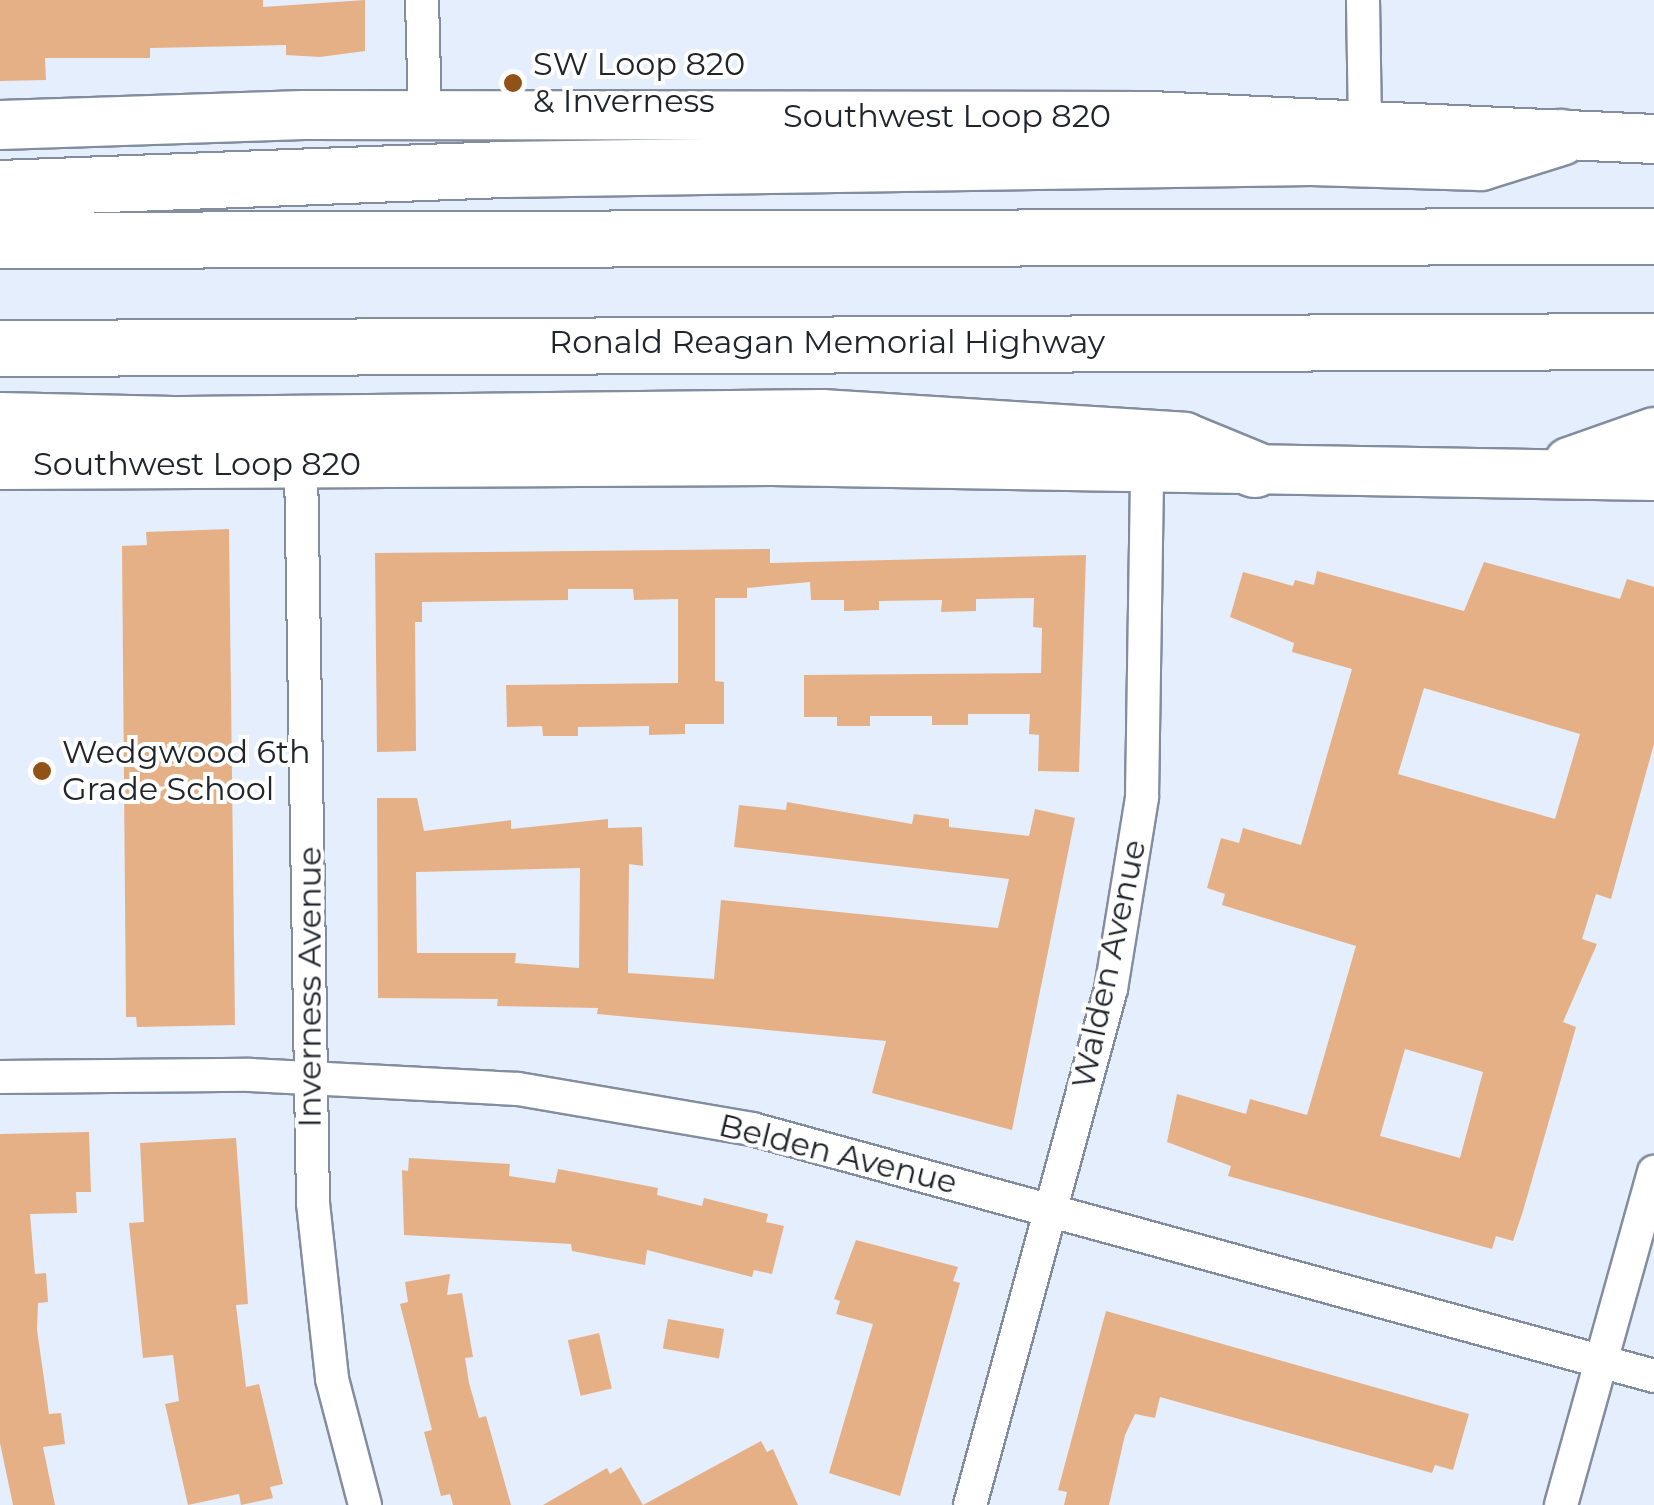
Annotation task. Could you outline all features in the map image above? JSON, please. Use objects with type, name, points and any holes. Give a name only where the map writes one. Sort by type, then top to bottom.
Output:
[{"type":"highway","points":[[0,188],[484,169],[1271,158],[1480,162],[1560,137]]},
{"type":"highway","points":[[0,240],[1654,236]]},
{"type":"highway","name":"Ronald Reagan Memorial Highway","points":[[0,348],[1654,341]]},
{"type":"highway","points":[[0,420],[182,424],[821,417],[1183,440],[1254,470]]},
{"type":"main road","name":"Southwest Loop 820","points":[[0,125],[425,114],[1150,116],[1652,141]]},
{"type":"main road","points":[[1532,473],[1654,432]]},
{"type":"main road","name":"Southwest Loop 820","points":[[0,465],[772,460],[1654,476]]},
{"type":"street","points":[[422,0],[425,114]]},
{"type":"street","points":[[1363,0],[1365,127]]},
{"type":"street","name":"Inverness Avenue","points":[[301,464],[312,1203],[332,1378],[364,1505]]},
{"type":"street","name":"Walden Avenue","points":[[970,1505],[1110,989],[1142,798],[1147,468]]},
{"type":"street","name":"Belden Avenue","points":[[0,1076],[309,1078],[518,1088],[752,1129],[1654,1376]]},
{"type":"street","points":[[1561,1505],[1654,1172]]},
{"type":"building","points":[[0,0],[263,0],[263,7],[365,0],[365,51],[320,57],[286,55],[286,45],[150,48],[150,58],[45,58],[46,80],[0,81]]},
{"type":"building","points":[[229,529],[235,1025],[137,1027],[136,1017],[126,1017],[122,546],[147,545],[146,532]]},
{"type":"building","points":[[770,549],[770,563],[1086,555],[1079,772],[1038,771],[1039,735],[1029,734],[1030,714],[968,714],[968,725],[932,725],[932,716],[870,716],[870,726],[837,726],[837,717],[804,717],[804,675],[1041,673],[1042,628],[1033,627],[1034,598],[976,599],[976,611],[941,612],[942,600],[879,601],[879,610],[844,611],[844,600],[811,600],[810,582],[747,588],[747,598],[715,598],[715,681],[724,682],[724,724],[685,724],[685,734],[649,735],[649,726],[578,727],[578,736],[543,736],[542,726],[507,727],[506,685],[678,683],[678,599],[634,600],[633,589],[568,589],[568,600],[422,602],[422,622],[415,622],[416,751],[377,752],[375,553]]},
{"type":"building","points":[[1484,562],[1620,599],[1627,579],[1654,587],[1654,744],[1611,899],[1596,894],[1582,939],[1597,944],[1563,1022],[1576,1027],[1523,1211],[1513,1241],[1496,1236],[1492,1249],[1228,1176],[1231,1166],[1167,1142],[1177,1094],[1246,1114],[1250,1099],[1307,1115],[1356,946],[1222,905],[1225,894],[1207,888],[1221,838],[1239,843],[1243,828],[1301,845],[1352,669],[1292,652],[1294,643],[1230,617],[1243,572],[1293,586],[1295,580],[1314,585],[1317,571],[1464,611]],"holes":[[[1424,688],[1580,734],[1555,819],[1398,774]],[[1405,1049],[1483,1072],[1460,1158],[1380,1136]]]},
{"type":"building","points":[[377,798],[417,798],[424,831],[511,820],[511,829],[608,819],[608,828],[642,827],[643,866],[629,864],[628,973],[714,979],[721,900],[998,928],[1009,879],[734,847],[739,805],[786,810],[787,802],[912,824],[914,814],[949,819],[949,827],[1029,836],[1035,809],[1075,818],[1012,1130],[872,1093],[886,1041],[597,1014],[598,1008],[497,1006],[498,999],[378,998]],"holes":[[[580,868],[579,968],[515,963],[516,953],[417,953],[416,872]]]},
{"type":"building","points":[[89,1132],[91,1192],[76,1192],[77,1213],[30,1214],[35,1274],[46,1273],[48,1302],[38,1303],[37,1330],[49,1414],[61,1413],[65,1444],[43,1447],[55,1505],[13,1505],[0,1443],[0,1134]]},
{"type":"building","points":[[236,1138],[248,1304],[236,1305],[246,1387],[259,1384],[283,1484],[270,1487],[273,1498],[241,1505],[239,1494],[188,1505],[165,1404],[179,1401],[173,1355],[143,1358],[129,1223],[144,1222],[140,1143]]},
{"type":"building","points":[[409,1158],[510,1164],[509,1176],[555,1183],[558,1169],[658,1188],[657,1195],[702,1206],[704,1198],[768,1214],[766,1222],[784,1226],[772,1274],[754,1270],[752,1277],[647,1250],[645,1265],[572,1251],[571,1244],[404,1235],[402,1170],[408,1171]]},
{"type":"building","points":[[856,1240],[958,1267],[953,1281],[960,1283],[900,1496],[829,1473],[873,1324],[836,1314],[840,1301],[834,1299]]},
{"type":"building","points":[[450,1274],[447,1295],[462,1293],[473,1357],[465,1358],[469,1383],[479,1418],[486,1416],[511,1505],[453,1505],[450,1494],[441,1496],[424,1432],[432,1430],[400,1304],[408,1302],[405,1282]]},
{"type":"building","points":[[1106,1311],[1469,1414],[1453,1470],[1435,1465],[1432,1473],[1160,1397],[1155,1418],[1135,1414],[1125,1435],[1109,1505],[1064,1505],[1067,1492],[1058,1490]]},
{"type":"building","points":[[668,1319],[724,1329],[719,1358],[663,1349]]},
{"type":"building","points":[[599,1333],[612,1389],[581,1396],[568,1340]]},
{"type":"building","points":[[761,1441],[767,1452],[773,1449],[798,1505],[643,1505]]},
{"type":"building","points":[[621,1467],[643,1505],[543,1505],[607,1468],[610,1474]]},
{"type":"place","name":"SW Loop 820 & Inverness","points":[[513,83]]},
{"type":"place","name":"Wedgwood 6th Grade School","points":[[42,771]]}]
